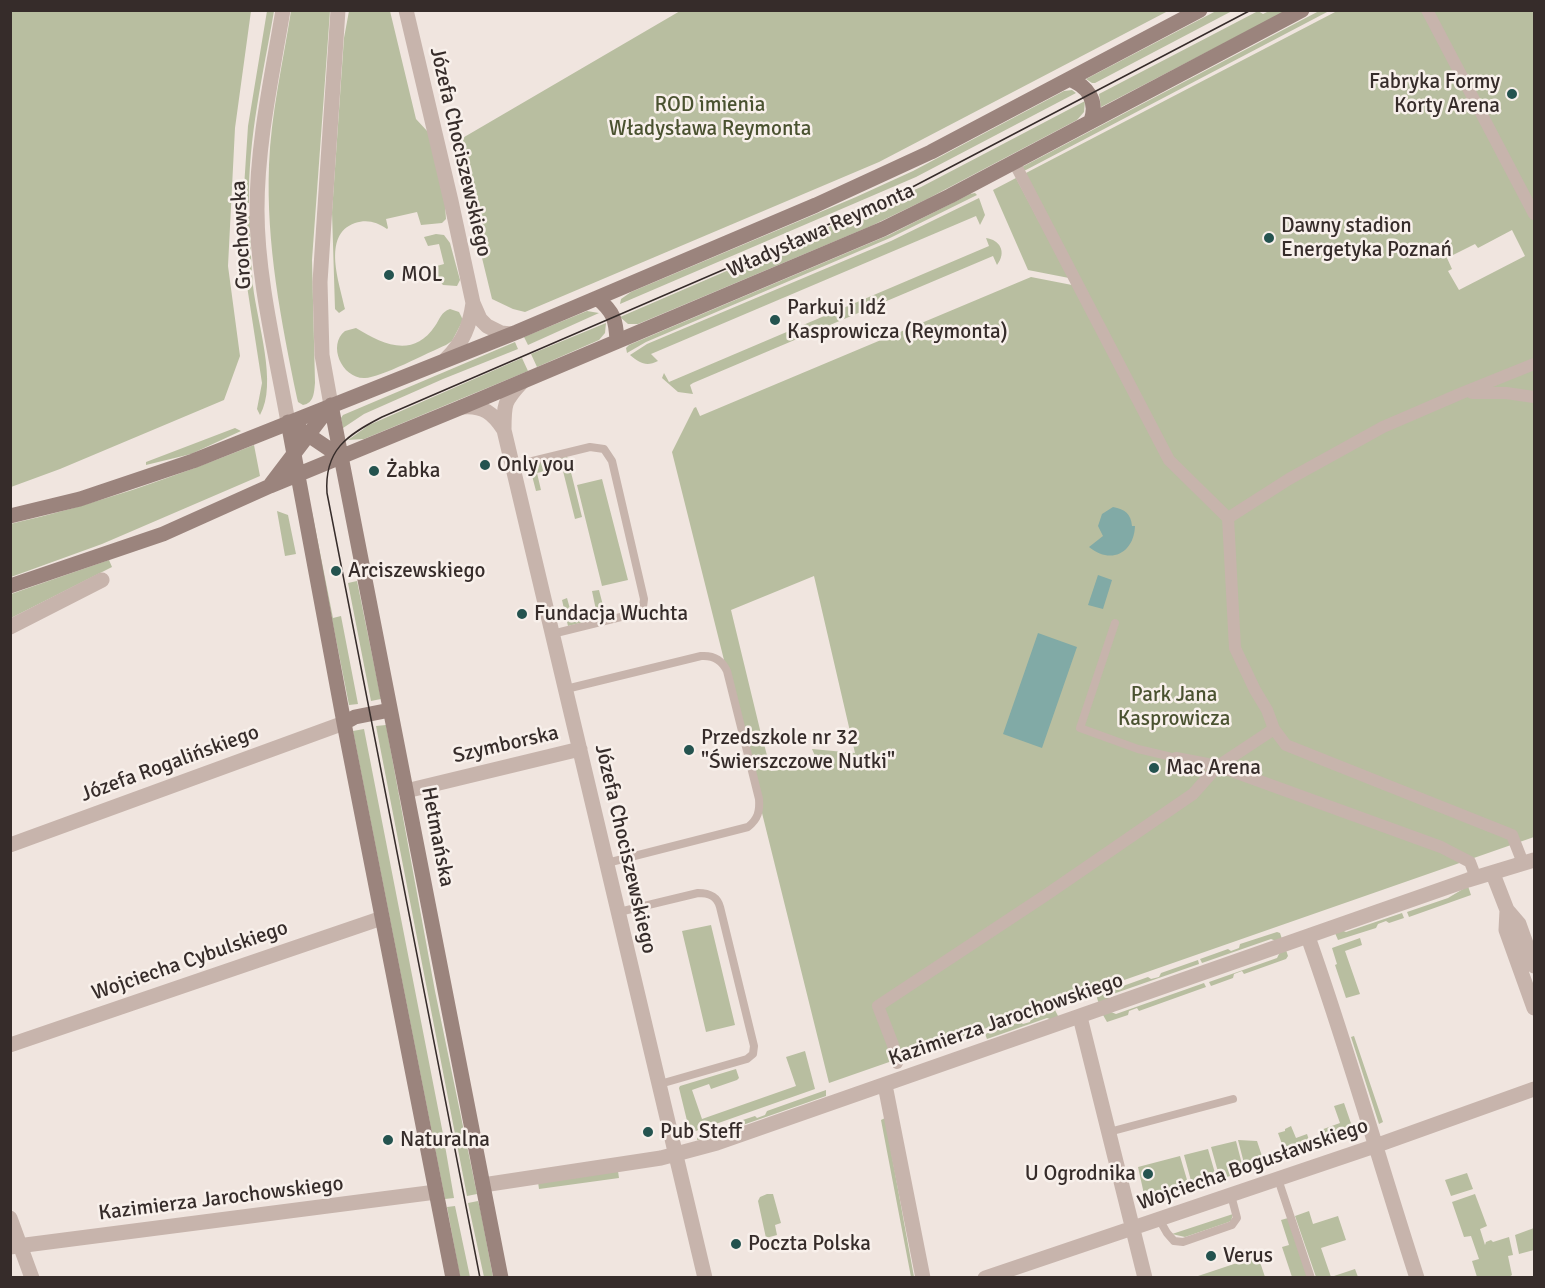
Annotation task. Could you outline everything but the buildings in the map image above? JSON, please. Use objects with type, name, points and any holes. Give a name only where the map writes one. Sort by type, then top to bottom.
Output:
[{"type":"main road","name":"Władysława Reymonta","points":[[10,516],[66,503],[133,483],[193,461],[597,298],[884,175],[1200,10]]},
{"type":"main road","name":"Władysława Reymonta","points":[[10,586],[163,534],[270,486],[883,229],[1302,10]]},
{"type":"main road","points":[[1069,79],[1082,85],[1090,95],[1094,108],[1091,121]]},
{"type":"main road","points":[[597,298],[609,308],[616,322],[617,341]]},
{"type":"main road","points":[[270,486],[331,405]]},
{"type":"main road","name":"Hetmańska","points":[[331,405],[501,1278]]},
{"type":"main road","points":[[288,422],[341,457]]},
{"type":"main road","points":[[288,422],[344,723],[453,1278]]},
{"type":"main road","points":[[344,723],[355,717],[390,710]]},
{"type":"street","name":"Grochowska","points":[[283,10],[263,133],[257,209],[264,281],[288,422]]},
{"type":"street","points":[[331,405],[322,355],[320,282],[338,10]]},
{"type":"street","name":"Józefa Chociszewskiego","points":[[406,10],[473,303],[480,319],[487,326],[501,333],[511,334]]},
{"type":"street","points":[[1427,10],[1534,214]]},
{"type":"street","points":[[1014,162],[1169,460],[1228,518],[1235,648],[1267,710],[1274,729],[1286,745],[1512,835],[1529,862]]},
{"type":"street","name":"Józefa Chociszewskiego","points":[[446,359],[458,346],[467,331],[473,303]]},
{"type":"street","points":[[1228,518],[1289,479],[1383,427],[1462,393],[1520,372],[1534,364]]},
{"type":"street","name":"Józefa Chociszewskiego","points":[[522,382],[508,397],[505,405],[504,430],[705,1278]]},
{"type":"street","points":[[1462,393],[1506,393],[1534,397]]},
{"type":"street","points":[[462,407],[481,407],[489,412],[504,430]]},
{"type":"street","points":[[10,627],[102,580]]},
{"type":"street","name":"Józefa Rogalińskiego","points":[[10,845],[344,723]]},
{"type":"street","points":[[897,1063],[893,1045],[878,1006],[1193,794],[1218,766],[1274,729]]},
{"type":"street","name":"Szymborska","points":[[406,791],[580,749]]},
{"type":"street","points":[[1176,758],[1218,766],[1441,848],[1470,862],[1476,878]]},
{"type":"street","name":"Kazimierza Jarochowskiego","points":[[483,1185],[677,1154],[717,1143],[1476,878],[1529,862]]},
{"type":"street","points":[[1493,874],[1507,910],[1520,924],[1534,966]]},
{"type":"street","points":[[1507,910],[1506,930],[1534,1008]]},
{"type":"street","name":"Wojciecha Cybulskiego","points":[[10,1045],[382,918]]},
{"type":"street","points":[[1308,937],[1417,1278]]},
{"type":"street","points":[[1080,1017],[1145,1278]]},
{"type":"street","points":[[885,1085],[923,1278]]},
{"type":"street","name":"Wojciecha Bogusławskiego","points":[[985,1278],[1375,1146],[1534,1089]]},
{"type":"street","name":"Kazimierza Jarochowskiego","points":[[16,1246],[436,1192]]},
{"type":"street","points":[[10,1218],[16,1246],[32,1278]]},
{"type":"lane","points":[[512,466],[590,447],[604,449],[612,461],[644,599],[643,607],[637,613],[552,634]]},
{"type":"lane","points":[[1115,623],[1080,728],[1138,749],[1176,758]]},
{"type":"lane","points":[[566,689],[701,656],[720,660],[727,671],[759,799],[758,814],[755,821],[748,827],[607,863]]},
{"type":"lane","points":[[619,912],[698,892],[708,893],[716,898],[754,1046],[753,1054],[747,1059],[660,1084]]},
{"type":"lane","points":[[1109,1132],[1233,1099]]},
{"type":"lane","points":[[1278,1179],[1311,1278]]},
{"type":"lane","points":[[1159,1219],[1174,1241],[1183,1242],[1232,1225],[1237,1218],[1231,1195]]},
{"type":"green space","points":[[10,11],[251,11],[235,128],[228,266],[240,356],[224,400],[60,469],[11,487]]},
{"type":"green space","points":[[267,11],[274,11],[254,131],[249,203],[243,203],[248,126]]},
{"type":"green space","points":[[291,11],[330,11],[312,260],[315,383],[311,400],[303,405],[298,402],[297,398],[280,311],[272,253],[269,195],[272,127]]},
{"type":"green space","points":[[349,11],[390,11],[416,119],[428,132],[445,205],[446,219],[442,223],[421,225],[417,212],[386,219],[387,229],[376,223],[364,221],[345,229],[338,238],[335,261],[345,309],[339,313],[335,309],[332,212],[344,38]]},
{"type":"green space","name":"ROD imienia Władysława Reymonta","points":[[680,11],[1168,11],[879,162],[525,312],[492,299],[454,143]]},
{"type":"green space","points":[[1216,11],[1232,11],[1095,83],[1086,79]]},
{"type":"green space","points":[[1258,11],[1263,14],[1269,11],[1286,11],[1101,107],[1099,94]]},
{"type":"green space","points":[[1319,11],[1329,11],[1024,171],[1022,167]]},
{"type":"green space","name":"Park Jana Kasprowicza","points":[[1337,11],[1534,11],[1534,837],[829,1083],[762,813],[749,744],[763,740],[771,771],[800,766],[815,756],[812,749],[855,753],[814,576],[731,610],[762,738],[748,741],[724,660],[672,452],[696,407],[700,416],[1031,277],[1072,285],[1024,174]],"holes":[[[1512,230],[1525,256],[1459,290],[1448,271],[1452,269],[1447,258],[1475,244],[1478,248]]]},
{"type":"green space","points":[[1072,90],[1076,93],[916,177],[620,304],[621,299],[631,292],[913,171],[1064,91]]},
{"type":"green space","points":[[1085,101],[1084,112],[1077,120],[871,226],[638,324],[628,324],[620,317],[921,187]]},
{"type":"green space","points":[[1016,178],[1069,278],[1028,270],[993,190]]},
{"type":"green space","points":[[975,193],[977,195],[890,238],[646,342],[627,353],[626,348],[629,345],[889,235]]},
{"type":"green space","points":[[979,198],[985,215],[980,225],[976,216],[651,354],[658,361],[654,363],[643,363],[630,355],[647,344],[891,241]]},
{"type":"green space","points":[[243,216],[250,216],[253,286],[267,370],[265,402],[260,415],[257,409],[262,383],[247,286]]},
{"type":"green space","points":[[444,235],[450,243],[460,280],[457,286],[443,285],[436,277],[433,267],[444,264],[439,244],[428,246],[424,237]]},
{"type":"green space","points":[[986,238],[995,241],[1001,247],[1001,256],[997,265],[993,256],[693,383],[690,385],[693,394],[678,392],[662,378],[664,373],[669,382],[989,246]]},
{"type":"green space","points":[[450,309],[459,312],[463,320],[452,341],[446,345],[382,374],[365,378],[350,373],[340,360],[337,344],[345,331],[356,328],[387,343],[407,345],[426,336],[443,314]]},
{"type":"green space","points":[[587,311],[599,313],[528,345],[524,337]]},
{"type":"green space","points":[[606,323],[605,333],[599,340],[537,367],[531,354]]},
{"type":"green space","points":[[515,342],[518,349],[364,414],[343,428],[341,418],[343,415]]},
{"type":"green space","points":[[522,358],[528,371],[364,439],[348,440],[369,425]]},
{"type":"green space","points":[[235,428],[241,431],[191,454],[146,465],[146,462]]},
{"type":"green space","points":[[254,445],[260,476],[102,544],[11,577],[10,524],[134,489]]},
{"type":"green space","points":[[567,456],[582,517],[575,519],[562,467],[537,473],[541,490],[536,491],[530,468],[534,464]]},
{"type":"green space","points":[[602,479],[628,580],[602,586],[577,485]]},
{"type":"green space","points":[[277,511],[288,515],[296,554],[285,556]]},
{"type":"green space","points":[[312,512],[333,618],[341,616],[358,704],[349,705]]},
{"type":"green space","points":[[109,560],[112,567],[11,618],[11,594]]},
{"type":"green space","points":[[357,581],[381,699],[371,701],[348,583]]},
{"type":"green space","points":[[599,590],[606,617],[568,626],[562,600],[567,598],[572,616],[596,610],[592,591]]},
{"type":"green space","points":[[386,725],[435,991],[477,1194],[467,1196],[376,726]]},
{"type":"green space","points":[[364,729],[454,1198],[445,1199],[353,731]]},
{"type":"green space","points":[[1468,886],[1471,895],[1409,917],[1407,912],[1448,898]]},
{"type":"green space","points":[[1402,913],[1404,918],[1389,923],[1386,921],[1378,924],[1376,928],[1338,940],[1335,933],[1341,930],[1346,932]]},
{"type":"green space","points":[[711,925],[735,1025],[706,1032],[682,931]]},
{"type":"green space","points":[[1280,933],[1282,939],[1276,941],[1271,939],[1202,963],[1200,959],[1228,949],[1231,951],[1239,948],[1240,944]]},
{"type":"green space","points":[[1360,938],[1362,945],[1345,951],[1360,994],[1346,998],[1332,948]]},
{"type":"green space","points":[[1286,950],[1288,956],[1286,959],[1244,974],[1242,971],[1234,974],[1233,978],[1211,986],[1209,982],[1277,958],[1280,952]]},
{"type":"green space","points":[[1198,960],[1199,964],[1110,995],[1108,1001],[1099,1004],[1098,995],[1148,977],[1151,979],[1159,977],[1161,973]]},
{"type":"green space","points":[[1204,983],[1206,987],[1139,1011],[1137,1008],[1129,1011],[1128,1015],[1107,1022],[1103,1015],[1111,1012],[1116,1014]]},
{"type":"green space","points":[[1055,1010],[1059,1018],[1053,1020],[1047,1018],[987,1039],[985,1034],[1020,1022],[1023,1024],[1030,1022],[1031,1018]]},
{"type":"green space","points":[[1354,1036],[1383,1122],[1379,1124],[1351,1037]]},
{"type":"green space","points":[[805,1051],[815,1089],[690,1133],[680,1086],[736,1069],[739,1078],[737,1080],[711,1089],[709,1084],[692,1090],[702,1119],[796,1086],[786,1057]]},
{"type":"green space","points":[[826,1090],[826,1096],[717,1134],[714,1138],[697,1140],[697,1135],[755,1116],[757,1118],[765,1115],[767,1111]]},
{"type":"green space","points":[[1344,1103],[1354,1132],[1323,1143],[1318,1131],[1340,1123],[1334,1106]]},
{"type":"green space","points":[[885,1118],[914,1277],[911,1277],[881,1120]]},
{"type":"green space","points":[[1291,1126],[1296,1138],[1307,1134],[1311,1146],[1286,1155],[1278,1133]]},
{"type":"green space","points":[[1238,1140],[1257,1141],[1264,1162],[1246,1171]]},
{"type":"green space","points":[[1236,1141],[1244,1172],[1220,1179],[1211,1147]]},
{"type":"green space","points":[[1208,1149],[1217,1180],[1193,1188],[1184,1155]]},
{"type":"green space","points":[[1180,1156],[1190,1190],[1146,1203],[1138,1167]]},
{"type":"green space","points":[[618,1171],[619,1178],[539,1189],[538,1182]]},
{"type":"green space","points":[[1467,1173],[1473,1189],[1451,1196],[1445,1180]]},
{"type":"green space","points":[[773,1194],[781,1223],[775,1225],[777,1235],[766,1238],[758,1201],[760,1197]]},
{"type":"green space","points":[[1475,1194],[1487,1226],[1480,1229],[1485,1245],[1491,1240],[1493,1242],[1509,1237],[1513,1255],[1508,1256],[1512,1275],[1509,1277],[1477,1277],[1472,1261],[1479,1259],[1471,1236],[1464,1237],[1452,1202]]},
{"type":"green space","points":[[478,1201],[493,1277],[484,1277],[468,1203]]},
{"type":"green space","points":[[455,1206],[470,1277],[460,1277],[447,1207]]},
{"type":"green space","points":[[1309,1211],[1313,1224],[1338,1216],[1346,1240],[1321,1248],[1331,1277],[1316,1277],[1295,1216]]},
{"type":"green space","points":[[1233,1214],[1231,1221],[1185,1237],[1172,1234]]},
{"type":"green space","points":[[1288,1218],[1308,1277],[1292,1277],[1282,1247],[1289,1245],[1281,1220]]},
{"type":"green space","points":[[1534,1228],[1534,1250],[1519,1254],[1515,1235]]},
{"type":"green space","points":[[1258,1256],[1265,1277],[1195,1277]]},
{"type":"green space","points":[[1355,1269],[1358,1277],[1331,1277]]},
{"type":"water","points":[[1113,507],[1129,515],[1132,526],[1135,526],[1134,535],[1126,549],[1113,555],[1105,555],[1089,547],[1103,536],[1098,526],[1102,514]]},
{"type":"water","points":[[1098,575],[1112,580],[1103,609],[1088,605]]},
{"type":"water","points":[[1038,633],[1077,647],[1042,748],[1003,734]]},
{"type":"tram line","points":[[480,1278],[327,493],[329,466],[334,455],[340,446],[358,430],[382,417],[899,194],[1251,10]]},
{"type":"place","name":"Fabryka Formy Korty Arena","points":[[1512,94]]},
{"type":"place","name":"Dawny stadion Energetyka Poznań","points":[[1269,238]]},
{"type":"place","name":"MOL","points":[[389,275]]},
{"type":"place","name":"Parkuj i Idź Kasprowicza (Reymonta)","points":[[775,320]]},
{"type":"place","name":"Only you","points":[[485,465]]},
{"type":"place","name":"Żabka","points":[[374,471]]},
{"type":"place","name":"Arciszewskiego","points":[[336,571]]},
{"type":"place","name":"Fundacja Wuchta","points":[[522,614]]},
{"type":"place","name":"Przedszkole nr 32 \"Świerszczowe Nutki\"","points":[[689,750]]},
{"type":"place","name":"Mac Arena","points":[[1154,768]]},
{"type":"place","name":"Pub Steff","points":[[648,1132]]},
{"type":"place","name":"Naturalna","points":[[388,1140]]},
{"type":"place","name":"U Ogrodnika","points":[[1148,1174]]},
{"type":"place","name":"Poczta Polska","points":[[736,1244]]},
{"type":"place","name":"Verus","points":[[1211,1256]]}]
